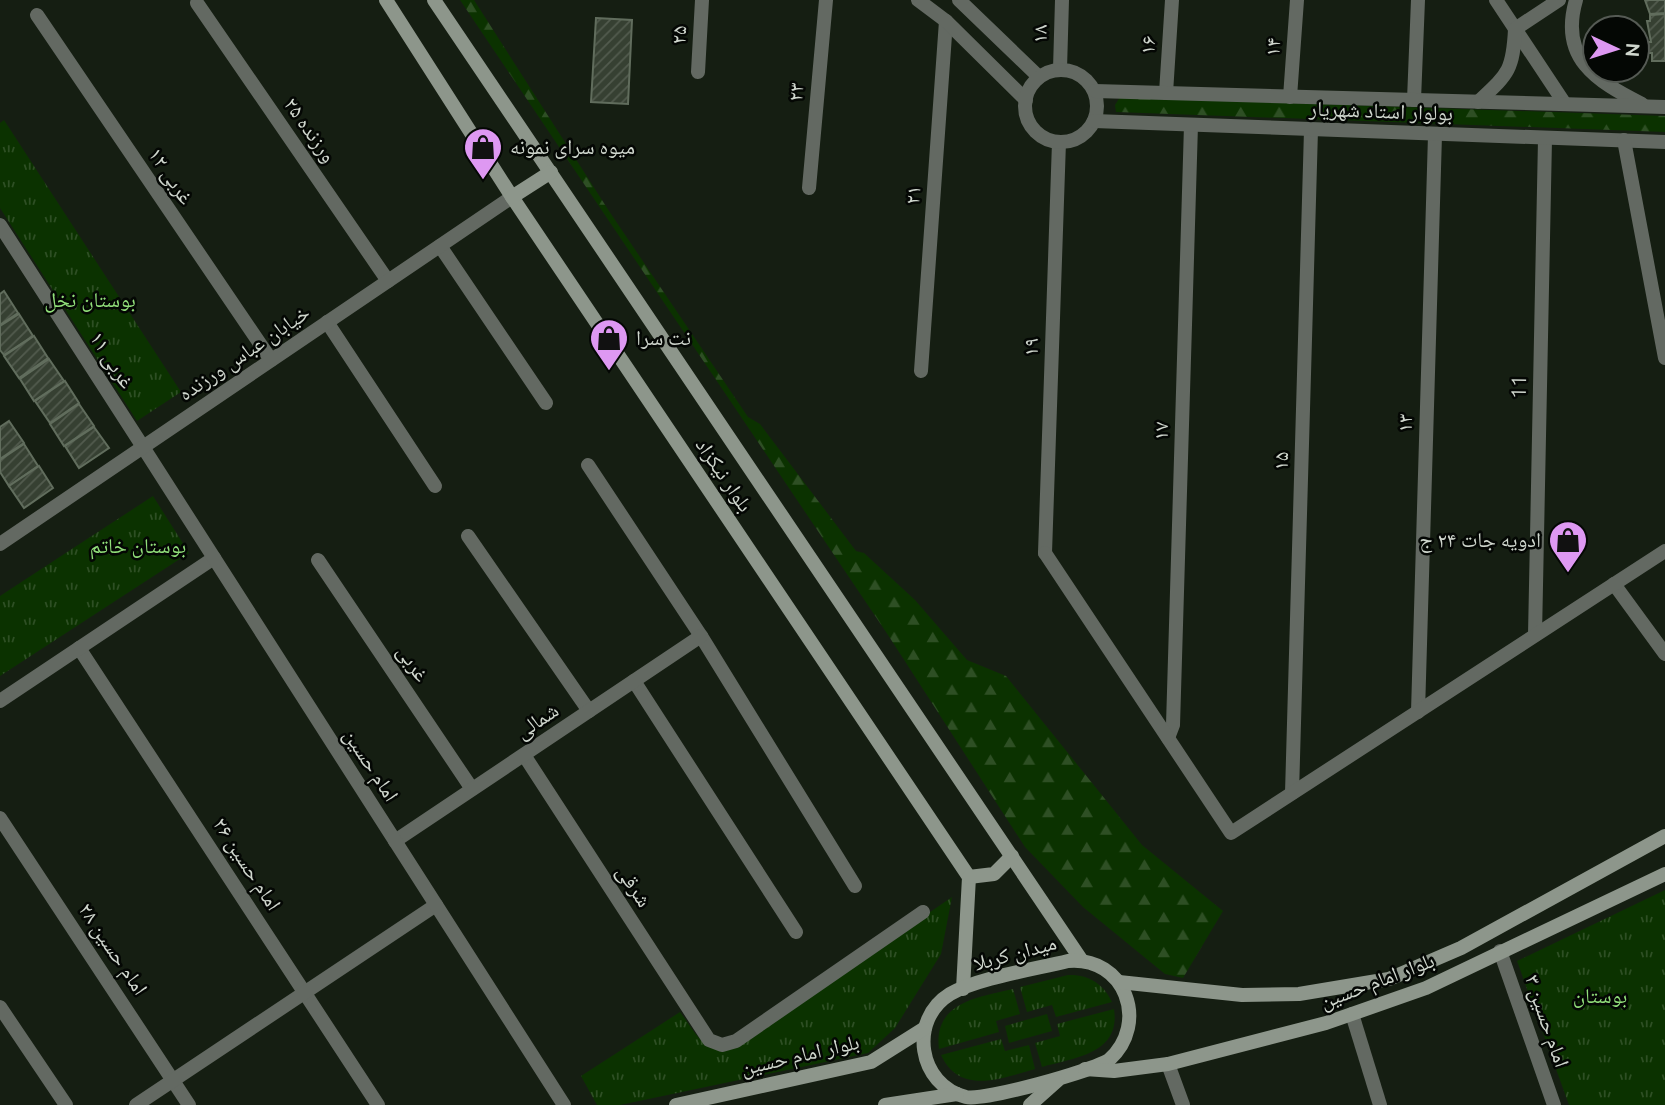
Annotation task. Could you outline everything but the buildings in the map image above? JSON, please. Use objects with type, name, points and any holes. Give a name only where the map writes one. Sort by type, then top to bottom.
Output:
[{"type":"main road","name":"بلوار نیکزاد","points":[[386,0],[512,197],[969,877]]},
{"type":"main road","name":"بلوار نیکزاد","points":[[434,0],[1083,961]]},
{"type":"main road","points":[[512,197],[551,172]]},
{"type":"main road","name":"بلوار امام حسین","points":[[1119,982],[1242,995],[1299,994],[1389,979],[1461,948],[1665,836]]},
{"type":"main road","points":[[963,989],[969,877],[994,874],[1012,856]]},
{"type":"main road","name":"بلوار امام حسین","points":[[1085,1069],[1114,1071],[1168,1064],[1352,1014],[1426,988],[1665,874]]},
{"type":"main road","name":"میدان کربلا","points":[[925,1028],[939,1003],[963,989],[1068,961],[1083,961],[1103,968],[1119,982]]},
{"type":"main road","points":[[925,1028],[923,1043],[927,1064],[939,1082],[957,1094],[981,1101],[1109,1060],[1127,1037],[1130,1008],[1119,982]]},
{"type":"main road","name":"بلوار امام حسین","points":[[676,1105],[871,1062],[925,1028]]},
{"type":"main road","points":[[1030,1105],[1065,1075]]},
{"type":"main road","points":[[885,1105],[957,1094]]},
{"type":"street","name":"۲۵","points":[[698,72],[702,0]]},
{"type":"street","name":"۲۳","points":[[808,188],[826,0]]},
{"type":"street","points":[[918,0],[946,21],[1026,100]]},
{"type":"street","points":[[959,0],[1039,77]]},
{"type":"street","name":"۱۸","points":[[1060,69],[1062,0]]},
{"type":"street","name":"۱۶","points":[[1166,93],[1172,0]]},
{"type":"street","name":"۱۴","points":[[1290,97],[1297,0]]},
{"type":"street","points":[[1414,100],[1418,0]]},
{"type":"street","points":[[1496,0],[1565,104]]},
{"type":"street","points":[[1515,29],[1559,0]]},
{"type":"street","points":[[1576,0],[1571,16],[1575,48],[1586,69],[1616,91],[1647,107]]},
{"type":"street","name":"ورزنده ۲۵","points":[[197,3],[388,281]]},
{"type":"street","name":"غربی ۱۲","points":[[37,15],[271,360]]},
{"type":"street","name":"۲۱","points":[[921,371],[946,21]]},
{"type":"street","points":[[1478,102],[1506,75],[1513,63],[1515,29]]},
{"type":"street","points":[[1060,69],[1083,76],[1095,91],[1098,109],[1094,121],[1079,138],[1059,142],[1037,132],[1026,111],[1026,100],[1039,77],[1060,69]]},
{"type":"street","name":"بولوار استاد شهریار","points":[[1095,91],[1665,107]]},
{"type":"street","name":"بولوار استاد شهریار","points":[[1094,121],[1665,142]]},
{"type":"street","name":"۱۷","points":[[1168,738],[1173,712],[1191,125]]},
{"type":"street","name":"۱۵","points":[[1292,793],[1311,130]]},
{"type":"street","name":"۱۳","points":[[1418,712],[1435,135]]},
{"type":"street","name":"11","points":[[1535,635],[1545,139]]},
{"type":"street","points":[[1624,140],[1665,358]]},
{"type":"street","name":"۱۹","points":[[1059,142],[1045,553],[1168,738]]},
{"type":"street","name":"خیابان عباس ورزنده","points":[[2,539],[144,447],[512,197]]},
{"type":"street","name":"غربی ۱۱","points":[[0,225],[144,447]]},
{"type":"street","points":[[440,246],[546,403]]},
{"type":"street","points":[[327,322],[435,486]]},
{"type":"street","name":"امام حسین","points":[[144,447],[564,1105]]},
{"type":"street","points":[[588,465],[701,636],[855,886]]},
{"type":"street","points":[[468,536],[589,712]]},
{"type":"street","points":[[1168,738],[1231,833],[1665,551]]},
{"type":"street","points":[[0,701],[215,558]]},
{"type":"street","name":"غربی","points":[[318,559],[472,789]]},
{"type":"street","points":[[1614,584],[1665,654]]},
{"type":"street","name":"شمالی","points":[[395,841],[701,636]]},
{"type":"street","name":"امام حسین ۲۶","points":[[79,648],[378,1105]]},
{"type":"street","points":[[634,681],[796,932]]},
{"type":"street","name":"شرقی","points":[[524,755],[709,1040],[722,1045],[736,1041],[923,912]]},
{"type":"street","name":"امام حسین ۲۸","points":[[0,818],[189,1105]]},
{"type":"street","points":[[136,1105],[436,905]]},
{"type":"street","name":"امام حسین ۳","points":[[1500,951],[1553,1105]]},
{"type":"street","points":[[0,1007],[66,1105]]},
{"type":"street","points":[[1352,1014],[1380,1105]]},
{"type":"street","points":[[1168,1064],[1183,1105]]},
{"type":"green space","points":[[460,0],[474,0],[609,211],[748,417],[760,424],[856,551],[864,553],[915,600],[967,660],[1006,676],[1142,845],[1223,911],[1183,978],[1165,974],[1083,907],[1025,847],[888,635]]},
{"type":"green space","points":[[1120,97],[1665,116],[1665,132],[1116,112],[1115,105]]},
{"type":"green space","name":"بوستان نخل","points":[[4,120],[181,392],[137,421],[0,208],[0,123]]},
{"type":"green space","name":"بوستان خاتم","points":[[153,496],[189,553],[0,676],[0,596]]},
{"type":"green space","name":"بوستان","points":[[1665,890],[1665,1105],[1569,1105],[1517,961]]},
{"type":"green space","points":[[952,897],[941,954],[895,1028],[868,1053],[620,1105],[597,1105],[581,1076],[680,1012],[708,1046],[723,1050],[732,1048]]},
{"type":"green space","points":[[1068,975],[1082,976],[1094,981],[1105,990],[1112,1002],[1056,1017],[1052,1005],[1027,1012],[1020,987]]},
{"type":"green space","points":[[1013,989],[1020,1014],[996,1021],[999,1032],[939,1049],[939,1033],[943,1021],[951,1011],[973,999]]},
{"type":"green space","points":[[1114,1009],[1114,1024],[1103,1045],[1081,1057],[1042,1067],[1035,1043],[1060,1036],[1057,1024]]},
{"type":"green space","points":[[1047,1014],[1052,1031],[1009,1043],[1005,1026]]},
{"type":"green space","points":[[1001,1039],[1005,1051],[1029,1045],[1035,1069],[996,1079],[970,1080],[949,1068],[941,1055]]},
{"type":"place","name":"میوه سرای نمونه","points":[[483,181]]},
{"type":"place","name":"نت سرا","points":[[609,372]]},
{"type":"place","name":"ادویه جات ۲۴ ج","points":[[1568,574]]}]
